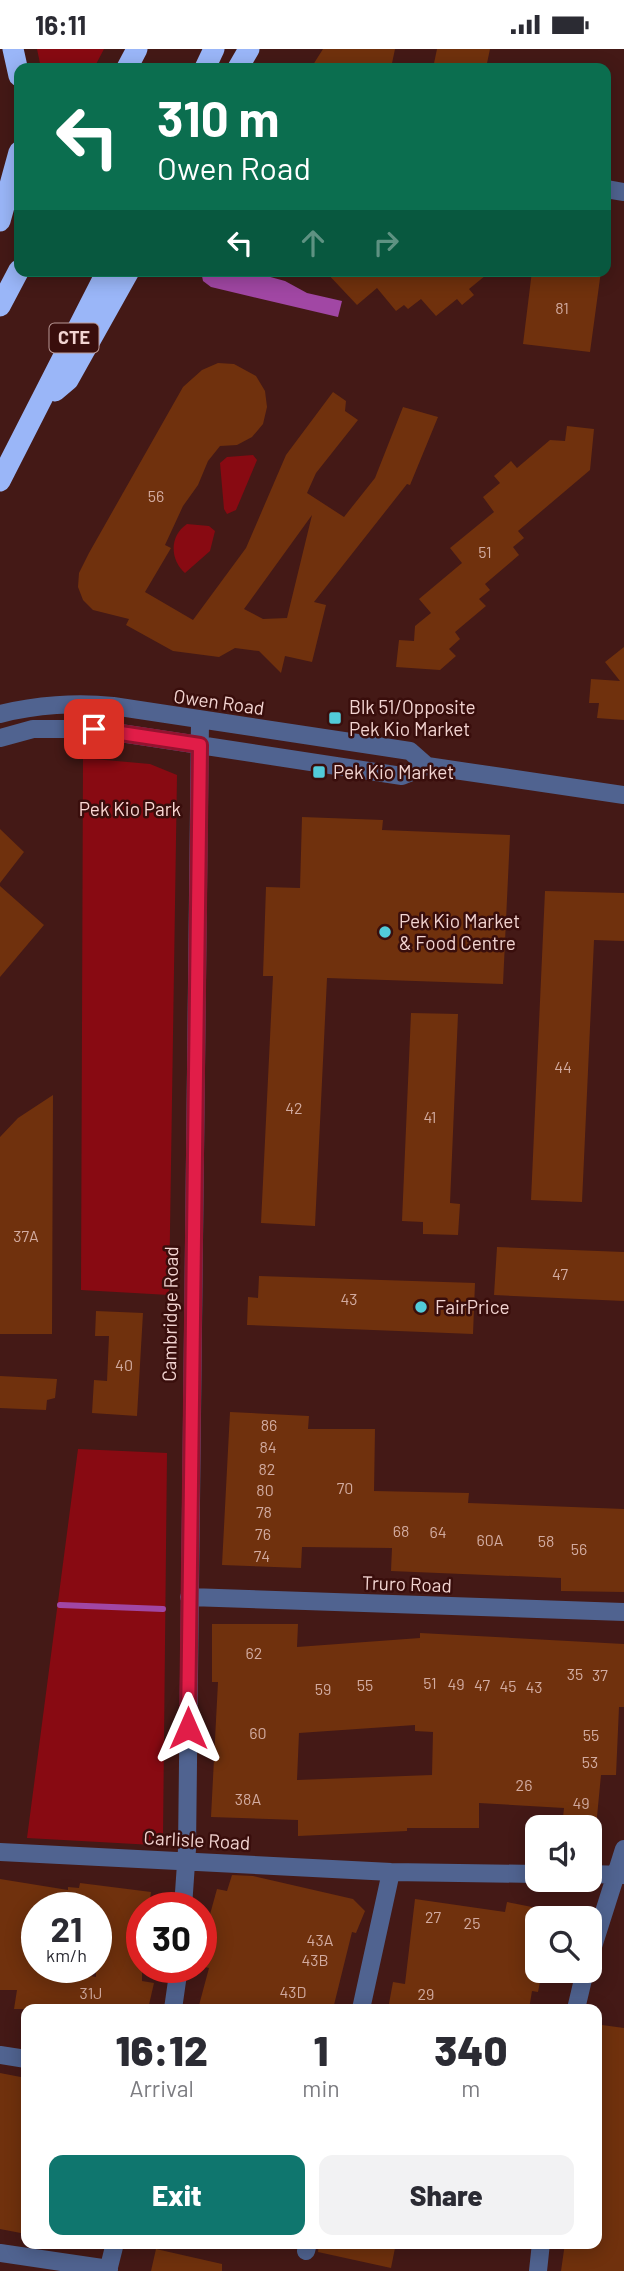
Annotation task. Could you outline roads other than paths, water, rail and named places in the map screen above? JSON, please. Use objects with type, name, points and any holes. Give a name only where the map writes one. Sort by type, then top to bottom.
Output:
[{"type":"highway","points":[[0,222],[14,170]]},
{"type":"highway","points":[[0,306],[15,277]]},
{"type":"highway","name":"CTE","points":[[0,481],[104,277]]},
{"type":"highway","points":[[40,404],[68,380],[126,277]]},
{"type":"street","name":"Owen Road","points":[[0,714],[19,709],[93,704],[410,751],[427,766]]},
{"type":"street","name":"Cambridge Road","points":[[184,1892],[187,1860],[200,721]]},
{"type":"street","name":"Owen Road","points":[[0,738],[33,729],[94,729],[402,776],[427,766],[624,795]]},
{"type":"street","name":"Truro Road","points":[[189,1597],[624,1612]]},
{"type":"street","points":[[602,1922],[619,1875],[624,1849]]},
{"type":"street","name":"Carlisle Road","points":[[0,1852],[391,1872],[525,1874]]},
{"type":"street","points":[[362,2004],[391,1872]]},
{"type":"street","points":[[174,2004],[177,1983]]},
{"type":"street","points":[[577,2004],[582,1983]]},
{"type":"street","points":[[0,2055],[21,2058]]},
{"type":"street","points":[[0,2253],[109,2270],[114,2249]]},
{"type":"street","points":[[538,2271],[540,2249]]},
{"type":"waterway","points":[[60,1605],[163,1609]]},
{"type":"place","name":"Blk 51/Opposite Pek Kio Market","points":[[335,718]]},
{"type":"place","name":"Pek Kio Market","points":[[319,772]]},
{"type":"place","name":"Pek Kio Market & Food Centre","points":[[385,932]]},
{"type":"place","name":"FairPrice","points":[[421,1307]]},
{"type":"park label","name":"Pek Kio Park","points":[[130,809]]}]
